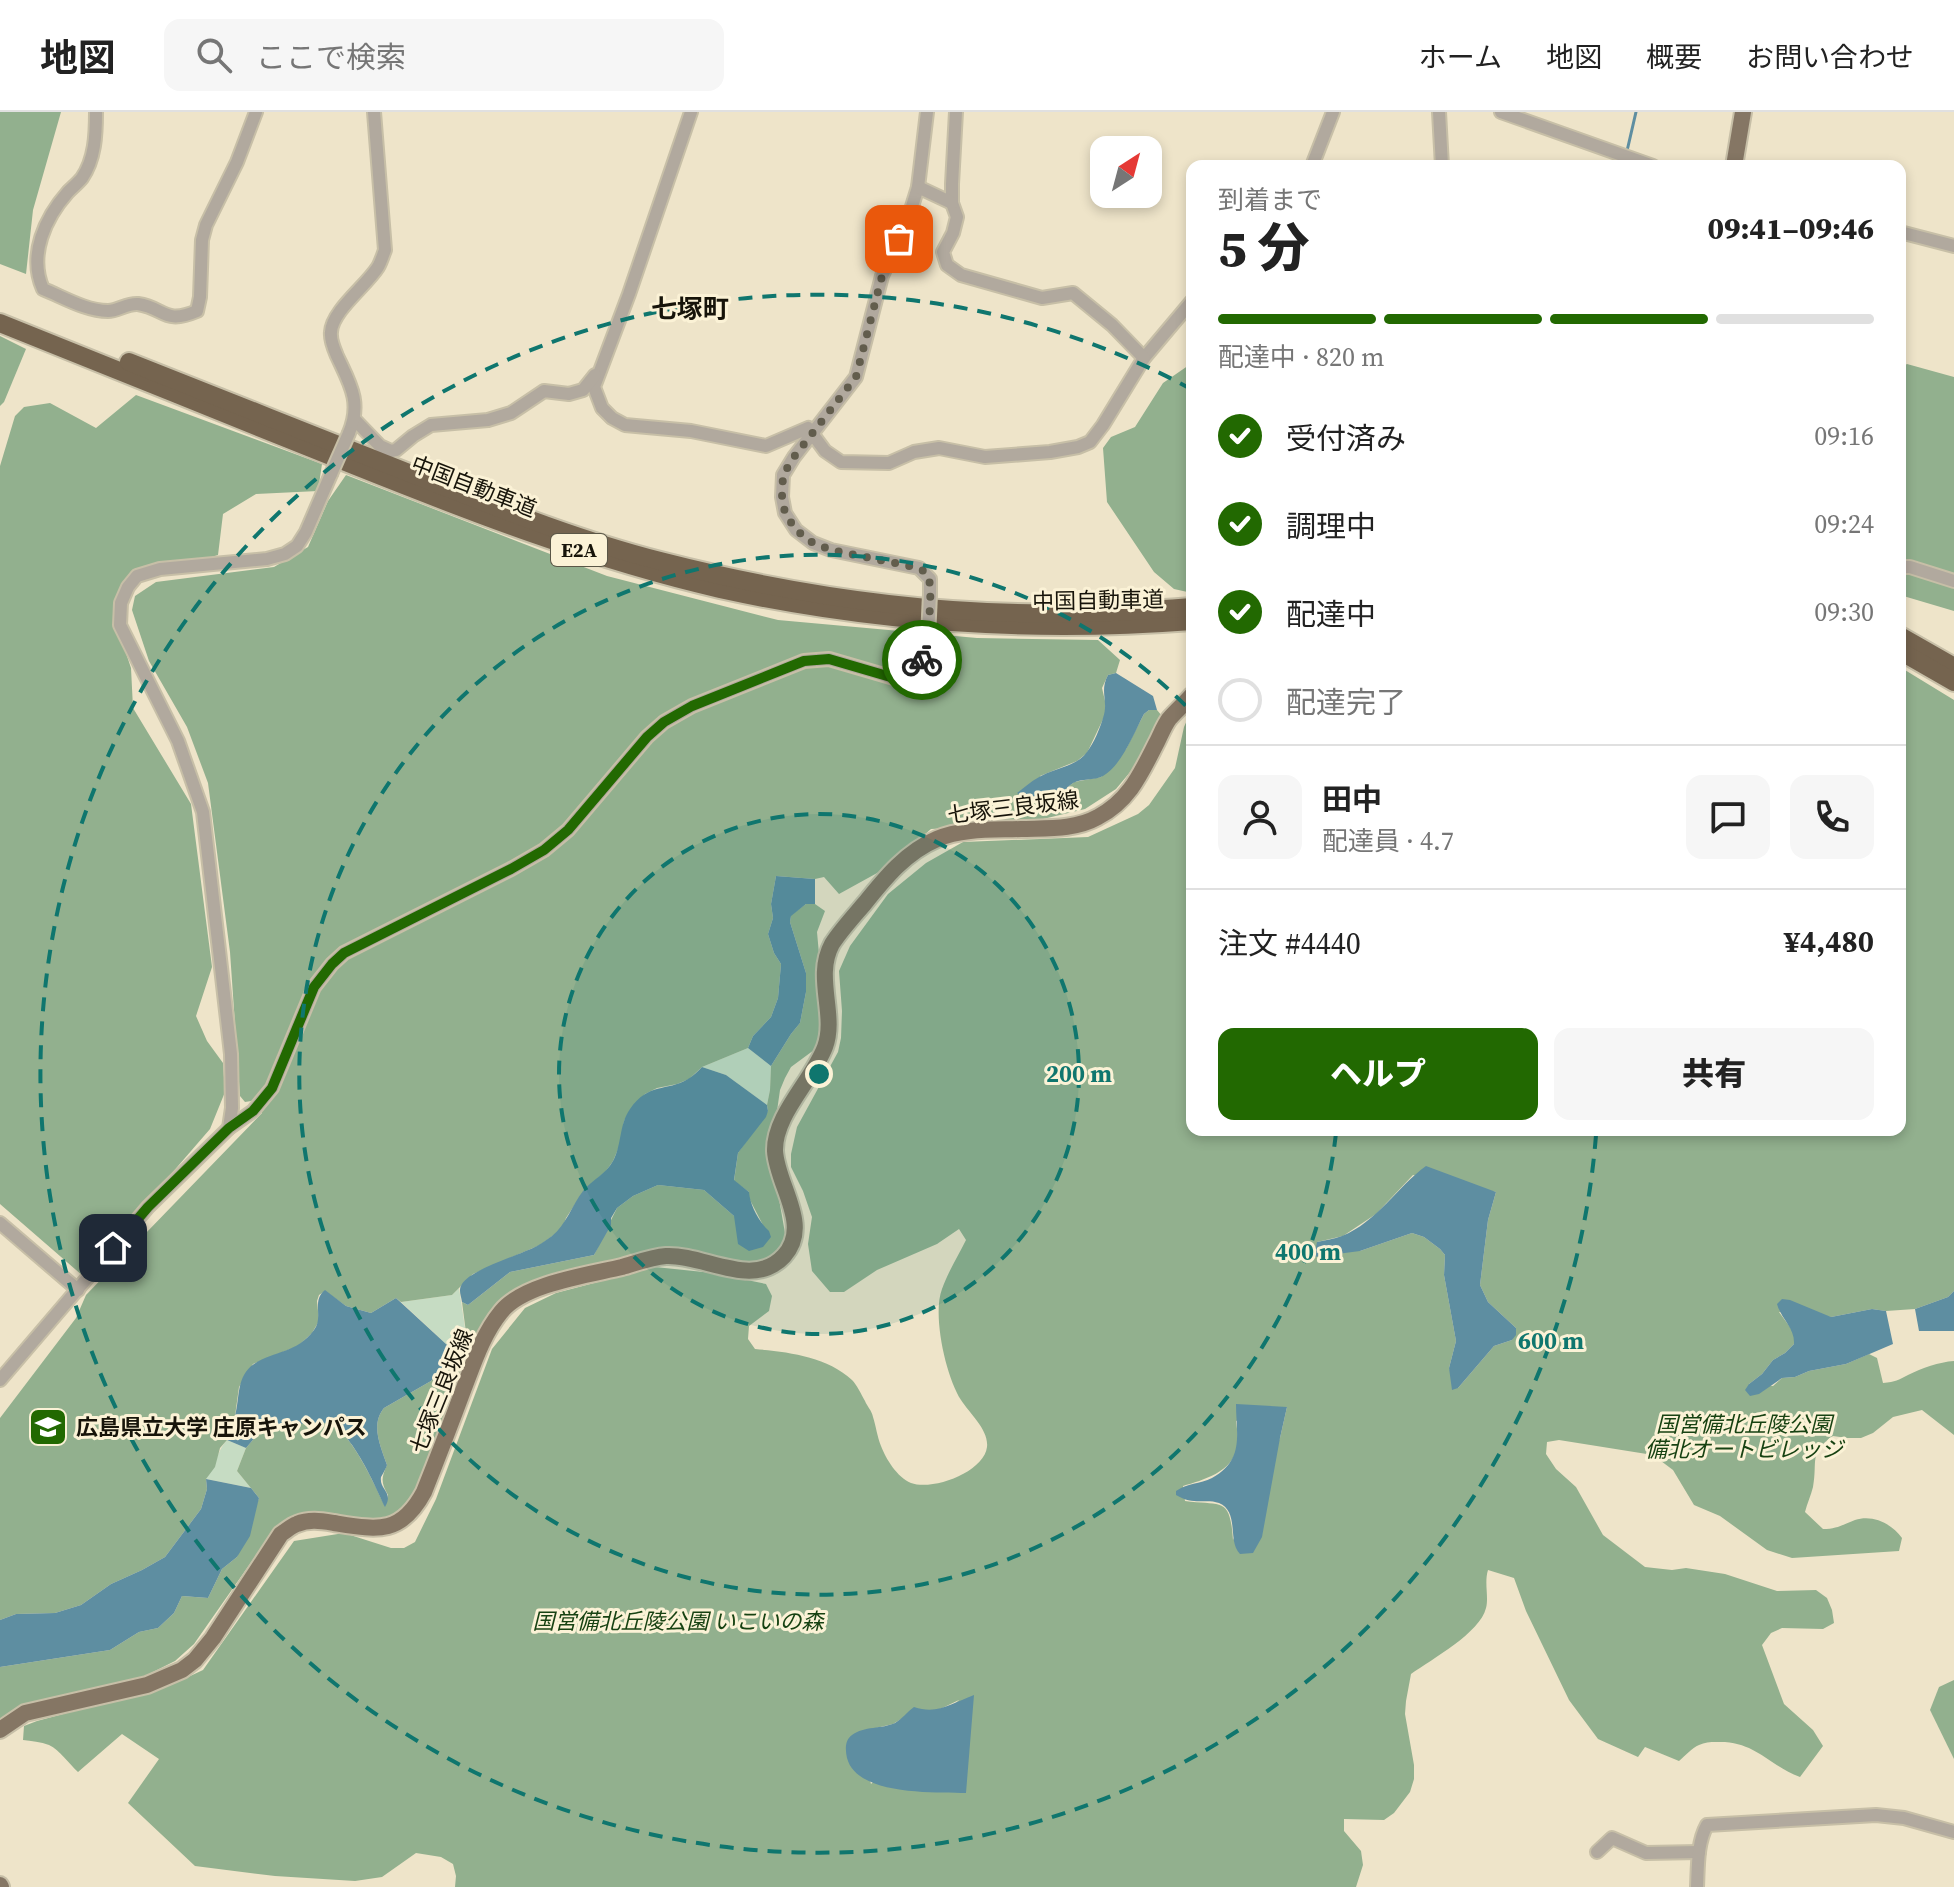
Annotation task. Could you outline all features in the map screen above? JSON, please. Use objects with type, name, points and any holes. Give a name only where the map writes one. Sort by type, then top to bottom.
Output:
[{"type":"highway","name":"中国自動車道","points":[[0,310],[497,507],[658,560],[801,591],[940,609],[1069,613],[1186,607]]},
{"type":"highway","name":"中国自動車道","points":[[0,323],[447,502],[586,552],[655,573],[800,605],[938,622],[1032,626],[1186,621]]},
{"type":"highway","points":[[1906,639],[1954,667]]},
{"type":"highway","points":[[1906,654],[1954,682]]},
{"type":"main road","points":[[1735,160],[1743,112]]},
{"type":"main road","name":"七塚三良坂線","points":[[0,1730],[25,1713],[147,1685],[182,1670],[213,1638],[281,1534],[296,1524],[314,1520],[384,1528],[403,1520],[424,1492],[480,1346],[501,1311],[515,1300],[548,1284],[665,1256],[760,1272],[782,1259],[790,1249],[795,1231],[794,1217],[777,1166],[777,1135],[782,1120],[811,1076],[826,1044],[824,974],[827,954],[834,942],[902,860],[938,839],[968,832],[1071,826],[1094,820],[1109,811],[1137,781],[1168,720],[1186,701]]},
{"type":"street","points":[[96,112],[96,144],[82,178],[45,224],[38,247],[39,280],[43,289],[98,311],[113,311],[137,304],[173,317],[184,317],[197,311],[202,240],[206,225],[237,162],[256,112]]},
{"type":"street","points":[[229,1128],[232,1108],[231,1054],[203,812],[178,741],[120,625],[121,603],[137,576],[160,569],[267,559],[285,554],[297,546],[306,532],[349,433],[356,407],[352,389],[333,349],[331,331],[337,316],[378,267],[385,250],[374,112]]},
{"type":"street","points":[[691,112],[594,387],[602,408],[625,425],[691,431],[766,446],[808,428],[825,451],[841,462],[889,463],[914,452],[939,448],[985,457],[1078,447],[1090,442],[1144,358],[1186,308]]},
{"type":"street","points":[[0,1380],[148,1207],[229,1128],[253,1111],[272,1088],[314,987],[344,953],[544,850],[568,830],[647,737],[664,722],[692,706],[804,661],[829,659],[894,678],[908,677],[916,671],[928,638],[930,579],[919,568],[831,550],[813,543],[796,530],[785,513],[782,497],[783,475],[794,457],[856,377],[882,276],[918,187],[927,112]]},
{"type":"street","points":[[956,112],[952,203],[957,217],[943,252],[947,265],[961,275],[1042,298],[1073,293],[1112,325],[1144,358]]},
{"type":"street","points":[[1314,160],[1333,112]]},
{"type":"street","points":[[1439,112],[1442,160]]},
{"type":"street","points":[[1501,112],[1636,160]]},
{"type":"street","points":[[918,187],[952,203]]},
{"type":"street","points":[[1906,234],[1954,246]]},
{"type":"street","points":[[354,419],[380,446],[396,450],[431,425],[488,420],[511,413],[544,391],[569,394],[583,390],[602,366]]},
{"type":"street","points":[[1906,567],[1954,581]]},
{"type":"street","points":[[0,1223],[78,1290]]},
{"type":"street","points":[[1697,1887],[1699,1852],[1707,1825],[1876,1815],[1904,1818],[1954,1832]]},
{"type":"street","points":[[1597,1852],[1612,1838],[1646,1853],[1699,1852]]},
{"type":"green space","points":[[0,112],[61,112],[33,210],[26,274],[0,264]]},
{"type":"green space","points":[[0,336],[26,349],[0,406]]},
{"type":"green space","points":[[1906,365],[1954,377],[1954,611],[1906,597]]},
{"type":"green space","points":[[1186,367],[1186,592],[1174,589],[1154,572],[1107,502],[1103,448],[1111,437],[1135,427],[1163,383]]},
{"type":"green space","points":[[136,395],[322,464],[318,491],[256,494],[223,514],[218,555],[130,577],[113,614],[131,668],[133,708],[191,804],[212,967],[196,1016],[207,1041],[223,1063],[225,1092],[210,1129],[83,1276],[0,1204],[0,466],[15,416],[24,407],[50,403],[96,428]]},
{"type":"green space","points":[[346,475],[607,576],[778,620],[977,638],[1098,640],[1120,660],[1116,673],[1108,675],[1102,688],[1105,715],[1087,753],[1077,761],[1040,776],[1055,798],[1074,782],[1101,777],[1126,749],[1149,710],[1157,710],[1162,716],[1141,759],[1116,789],[1085,809],[1022,824],[931,829],[888,867],[839,894],[824,877],[776,876],[771,904],[773,918],[768,934],[781,964],[778,998],[771,1017],[753,1036],[748,1048],[702,1067],[689,1079],[645,1094],[624,1121],[621,1142],[613,1161],[585,1189],[562,1229],[540,1245],[473,1274],[452,1295],[401,1302],[396,1298],[371,1313],[346,1306],[325,1291],[319,1295],[319,1321],[312,1333],[298,1346],[253,1364],[239,1387],[235,1416],[215,1467],[206,1479],[207,1489],[201,1509],[165,1557],[111,1584],[81,1605],[55,1613],[16,1614],[0,1620],[0,1418],[76,1318],[86,1295],[262,1113],[257,1100],[245,1102],[240,1096],[230,952],[208,783],[187,727],[149,661],[132,610],[135,596],[156,582],[274,567],[308,547],[328,501]]},
{"type":"green space","name":"国営備北丘陵公園 いこいの森","points":[[1906,671],[1954,700],[1954,1291],[1948,1297],[1915,1309],[1872,1309],[1831,1317],[1779,1312],[1795,1334],[1794,1344],[1749,1384],[1773,1386],[1782,1378],[1846,1364],[1869,1354],[1877,1358],[1883,1383],[1954,1361],[1954,1435],[1922,1410],[1893,1417],[1873,1433],[1861,1438],[1833,1436],[1817,1453],[1813,1487],[1805,1512],[1823,1529],[1862,1518],[1882,1522],[1902,1538],[1899,1551],[1792,1558],[1767,1550],[1720,1516],[1694,1505],[1673,1470],[1653,1455],[1559,1440],[1547,1442],[1546,1454],[1556,1469],[1576,1487],[1603,1535],[1645,1567],[1686,1568],[1725,1574],[1777,1591],[1816,1590],[1827,1598],[1834,1623],[1823,1629],[1782,1628],[1771,1633],[1762,1645],[1784,1704],[1813,1730],[1823,1746],[1800,1777],[1756,1751],[1737,1744],[1708,1742],[1694,1748],[1679,1761],[1645,1747],[1638,1757],[1598,1739],[1569,1700],[1526,1611],[1514,1578],[1488,1570],[1487,1604],[1475,1627],[1411,1674],[1405,1714],[1414,1765],[1410,1792],[1394,1813],[1384,1820],[1344,1819],[1344,1831],[1361,1851],[1363,1865],[1356,1887],[455,1887],[453,1864],[441,1857],[416,1853],[382,1877],[355,1881],[275,1876],[195,1866],[128,1803],[159,1759],[122,1734],[78,1772],[53,1747],[23,1740],[24,1726],[171,1685],[203,1670],[294,1541],[344,1533],[391,1548],[404,1548],[415,1542],[436,1499],[492,1349],[525,1308],[556,1293],[655,1267],[713,1273],[766,1284],[772,1296],[769,1311],[749,1326],[748,1339],[755,1349],[819,1360],[852,1380],[872,1413],[886,1456],[901,1477],[920,1485],[944,1482],[977,1464],[984,1456],[987,1441],[982,1428],[955,1390],[940,1329],[939,1300],[942,1289],[966,1240],[959,1229],[937,1244],[877,1270],[844,1292],[830,1292],[812,1271],[808,1244],[812,1217],[791,1167],[791,1154],[797,1127],[838,1052],[842,1011],[839,971],[850,946],[888,894],[926,863],[963,842],[1088,837],[1138,814],[1149,805],[1175,768],[1186,722],[1186,1136],[1906,1136]],"holes":[[[1413,1175],[1496,1192],[1488,1220],[1480,1285],[1488,1302],[1516,1328],[1512,1340],[1494,1346],[1458,1388],[1449,1368],[1456,1341],[1444,1275],[1445,1255],[1440,1249],[1424,1237],[1412,1233],[1360,1251],[1317,1242],[1343,1236],[1376,1214]],[[1287,1407],[1280,1438],[1233,1540],[1226,1510],[1216,1504],[1185,1501],[1183,1486],[1216,1474],[1230,1463],[1238,1444],[1236,1421]],[[959,1700],[871,1784],[859,1732],[893,1724],[926,1711],[936,1711]]]},
{"type":"green space","points":[[806,904],[815,904],[825,911],[817,932],[819,1038],[814,1050],[791,1067],[785,1078],[776,1118],[768,1135],[767,1160],[785,1233],[779,1252],[751,1265],[681,1249],[641,1253],[536,1280],[506,1296],[473,1351],[468,1348],[462,1302],[468,1305],[510,1272],[594,1255],[617,1208],[633,1196],[658,1185],[704,1190],[734,1216],[764,1227],[749,1192],[734,1181],[738,1153],[768,1111],[771,1066],[800,1023],[806,973],[790,922],[791,915]]},
{"type":"green space","points":[[748,1048],[771,1066],[767,1105],[726,1075],[702,1067]]},
{"type":"green space","points":[[459,1288],[468,1348],[459,1356],[401,1302],[452,1295]]},
{"type":"green space","points":[[448,1362],[454,1366],[458,1362],[465,1368],[415,1492],[404,1509],[379,1521],[310,1511],[285,1521],[268,1538],[194,1644],[175,1661],[137,1680],[0,1721],[0,1667],[110,1650],[139,1632],[158,1628],[174,1613],[182,1596],[208,1598],[222,1569],[237,1557],[259,1498],[237,1471],[246,1448],[263,1428],[311,1422],[336,1427],[353,1446],[385,1506],[388,1495],[383,1480],[387,1465],[377,1429],[380,1415],[384,1408],[431,1381]]},
{"type":"green space","points":[[227,1440],[246,1448],[237,1471],[251,1488],[206,1479]]},
{"type":"green space","points":[[1954,1680],[1954,1759],[1930,1710],[1939,1687]]},
{"type":"water","points":[[1116,673],[1153,696],[1157,710],[1144,714],[1116,764],[1103,776],[1080,780],[1049,799],[1017,793],[1040,777],[1073,763],[1087,752],[1105,712],[1105,681],[1108,675]]},
{"type":"water","points":[[776,876],[815,879],[815,904],[806,904],[791,916],[790,922],[806,973],[806,992],[800,1023],[771,1066],[748,1048],[753,1036],[771,1017],[778,998],[781,964],[768,934],[773,918],[771,904]]},
{"type":"water","points":[[702,1067],[726,1075],[767,1105],[766,1117],[738,1153],[734,1180],[749,1192],[756,1213],[769,1231],[771,1237],[763,1247],[749,1251],[738,1244],[734,1216],[704,1190],[658,1185],[633,1196],[617,1208],[594,1255],[510,1272],[468,1305],[462,1302],[460,1288],[467,1278],[537,1246],[557,1231],[583,1191],[613,1161],[624,1121],[637,1100],[651,1091],[688,1079]]},
{"type":"water","points":[[1426,1166],[1496,1192],[1488,1220],[1480,1285],[1488,1302],[1516,1328],[1512,1340],[1494,1346],[1458,1388],[1452,1390],[1449,1368],[1456,1341],[1444,1275],[1445,1255],[1440,1249],[1424,1237],[1412,1233],[1360,1251],[1314,1257],[1317,1242],[1342,1236],[1366,1222]]},
{"type":"water","points":[[325,1290],[346,1306],[371,1313],[396,1298],[459,1356],[454,1367],[447,1363],[431,1381],[384,1408],[380,1415],[377,1429],[387,1465],[381,1477],[388,1498],[385,1507],[352,1445],[344,1434],[325,1423],[263,1428],[246,1448],[227,1440],[244,1375],[254,1364],[293,1348],[307,1338],[317,1325],[319,1299]]},
{"type":"water","points":[[1954,1291],[1954,1331],[1919,1331],[1915,1309],[1948,1297]]},
{"type":"water","points":[[1782,1299],[1831,1317],[1872,1309],[1886,1311],[1893,1344],[1846,1364],[1782,1378],[1759,1394],[1750,1396],[1745,1390],[1749,1384],[1794,1344],[1792,1333],[1777,1304]]},
{"type":"water","points":[[1236,1404],[1287,1407],[1262,1537],[1253,1553],[1240,1554],[1225,1507],[1219,1503],[1188,1500],[1176,1495],[1180,1488],[1212,1478],[1230,1463],[1236,1446]]},
{"type":"water","points":[[206,1479],[251,1488],[259,1498],[250,1536],[237,1557],[222,1569],[208,1598],[182,1596],[174,1613],[158,1628],[139,1632],[110,1650],[0,1667],[0,1620],[16,1614],[55,1613],[81,1605],[111,1584],[165,1557],[201,1509],[207,1489]]},
{"type":"water","points":[[974,1695],[966,1793],[917,1792],[881,1786],[854,1770],[847,1758],[847,1742],[862,1730],[895,1723],[914,1707],[938,1709]]},
{"type":"waterway","points":[[1627,151],[1636,112]]},
{"type":"way so far","points":[[899,239],[882,276],[856,377],[794,457],[783,475],[782,497],[785,513],[796,530],[813,543],[925,572],[930,579],[930,594],[928,638],[922,660]]},
{"type":"place","name":"広島県立大学 庄原キャンパス","points":[[48,1427]]},
{"type":"district","name":"七塚町","points":[[690,309]]},
{"type":"route","points":[[113,1248],[148,1207],[229,1128],[253,1111],[272,1088],[314,987],[344,953],[544,850],[568,830],[647,737],[664,722],[692,706],[804,661],[829,659],[894,678],[908,677],[922,660]]},
{"type":"park label","name":"国営備北丘陵公園 備北オートビレッジ","points":[[1744,1436]]}]
